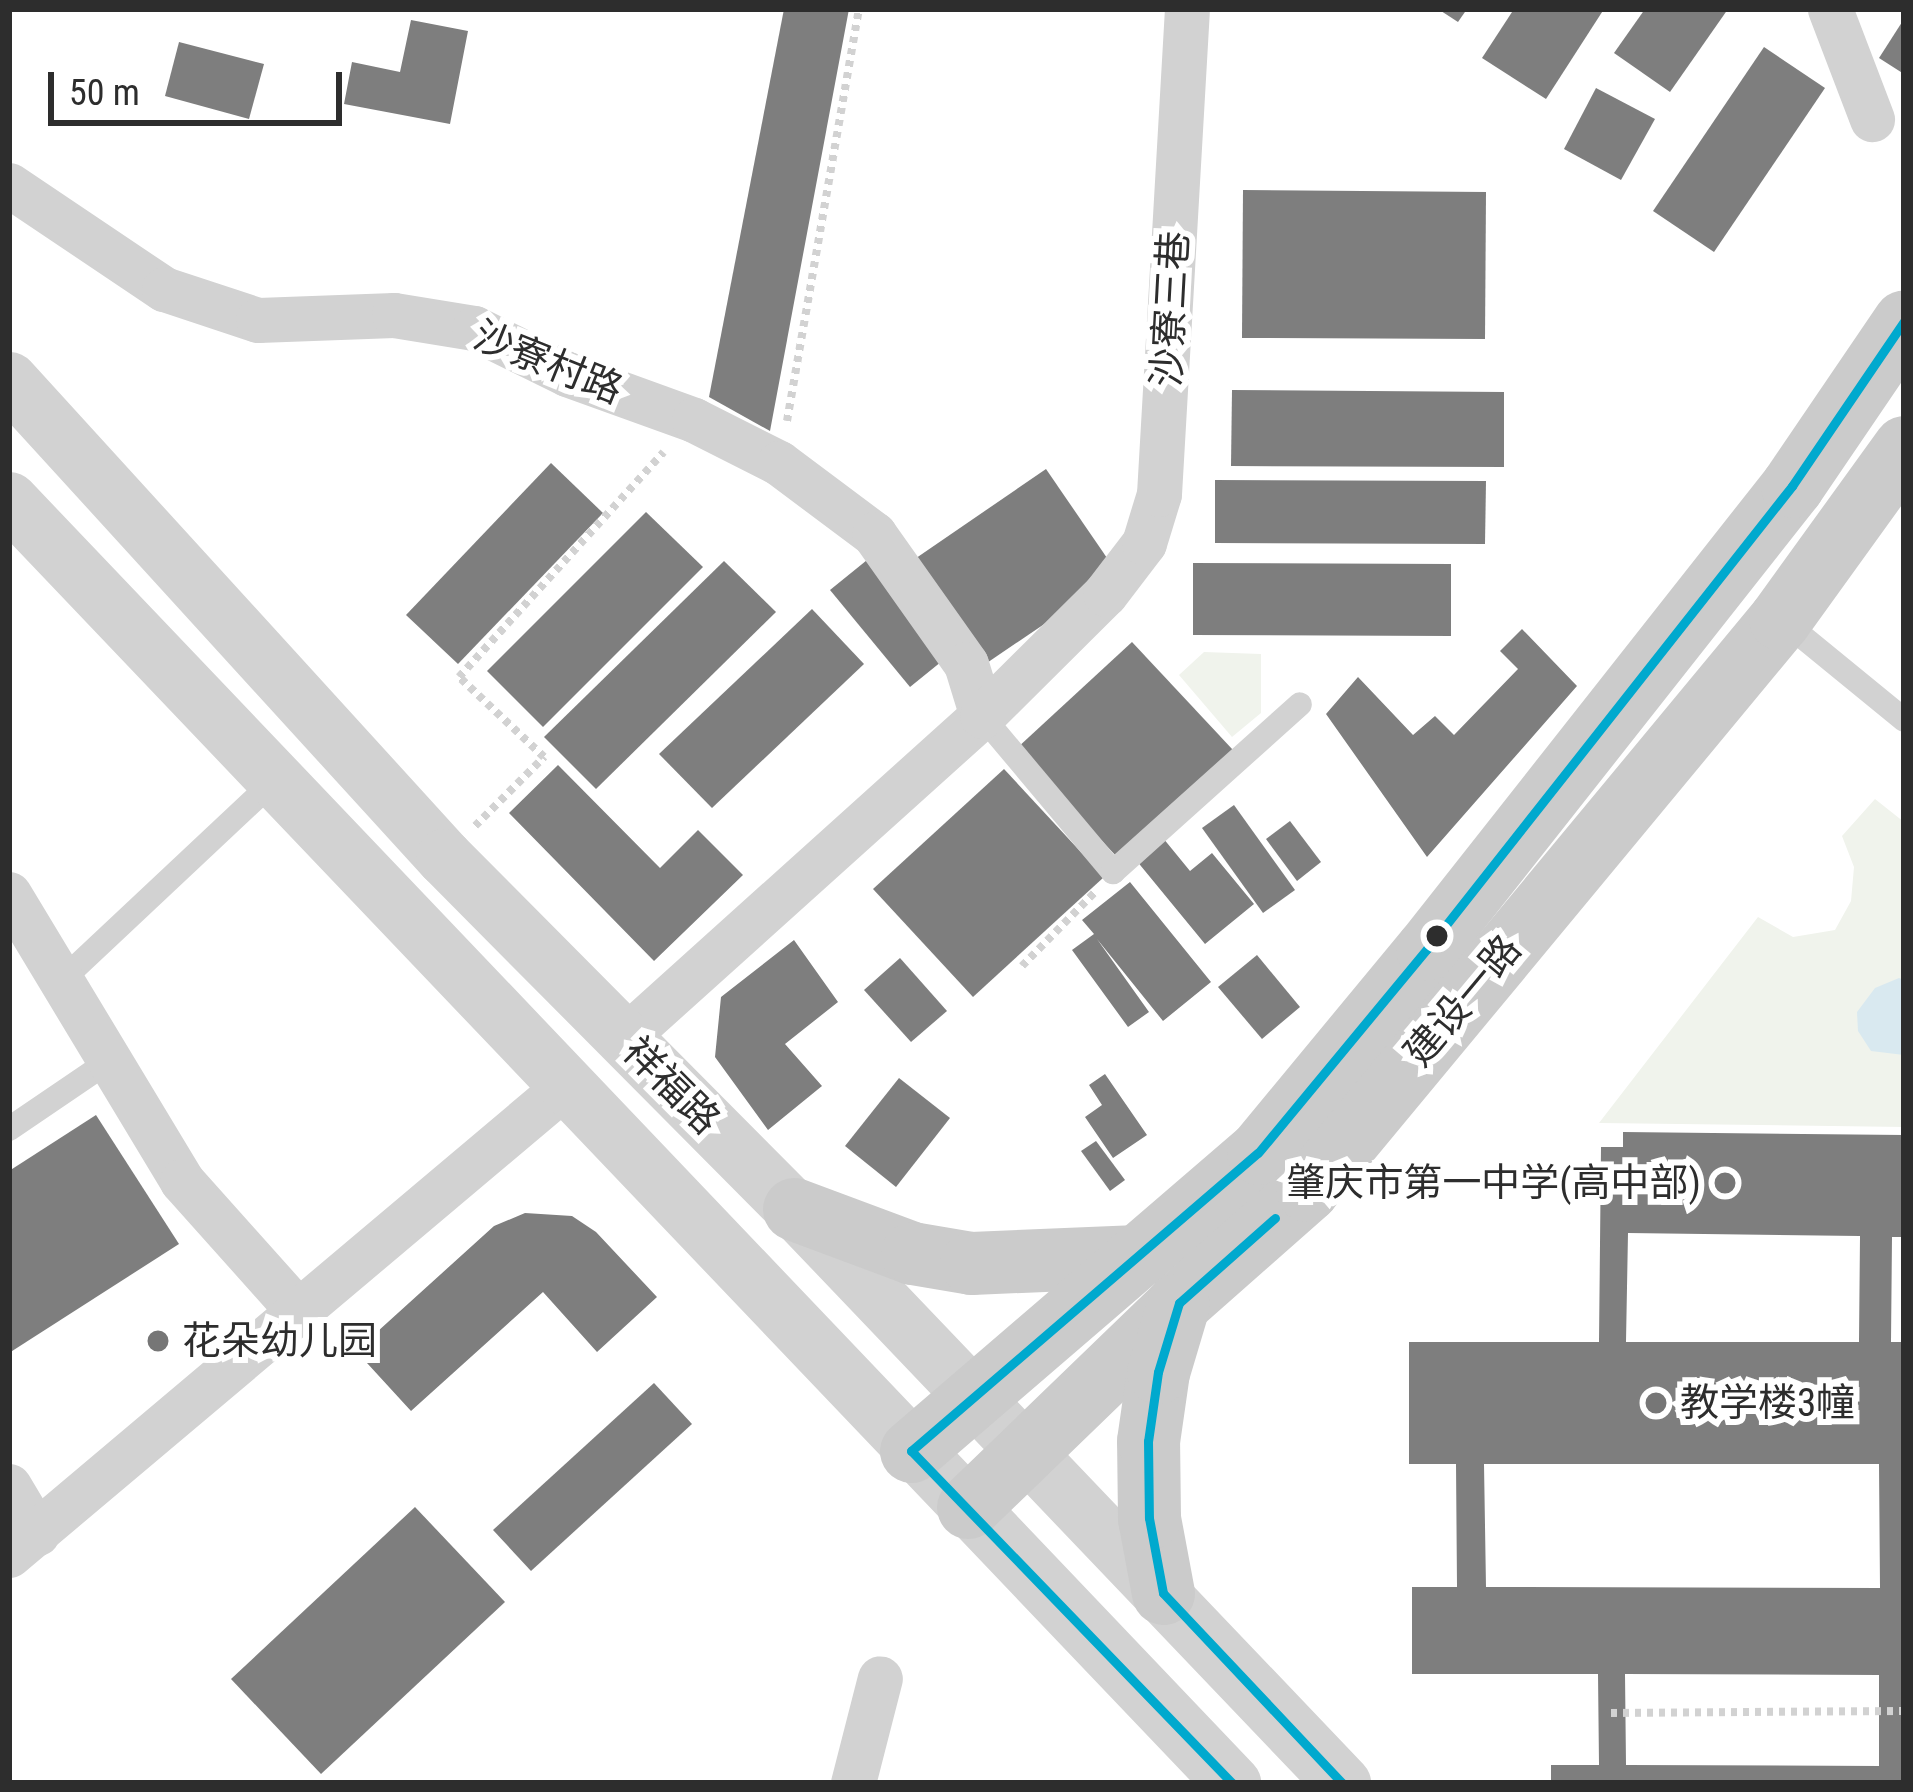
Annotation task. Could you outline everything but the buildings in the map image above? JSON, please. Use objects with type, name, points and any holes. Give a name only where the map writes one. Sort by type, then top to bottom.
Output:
[{"type":"main road","name":"建设一路","points":[[911,1450],[1258,1153],[1427,949],[1777,505],[1904,321]]},
{"type":"main road","name":"建设一路","points":[[968,1508],[1179,1303],[1306,1190],[1780,619],[1904,447]]},
{"type":"main road","points":[[1258,1153],[1306,1190]]},
{"type":"main road","points":[[794,1209],[912,1253],[971,1264],[1138,1256]]},
{"type":"main road","points":[[1163,1593],[1149,1518],[1148,1441],[1158,1372],[1179,1303]]},
{"type":"street","name":"沙寮三巷","points":[[623,1038],[982,716],[1105,595],[1144,543],[1159,494],[1187,9]]},
{"type":"street","points":[[1830,9],[1873,118]]},
{"type":"street","name":"沙寮村路","points":[[9,185],[164,289],[258,320],[394,315],[474,328],[567,374],[694,420],[779,464],[874,534],[966,664],[982,716]]},
{"type":"street","name":"祥福路","points":[[9,380],[444,857],[794,1209],[1342,1783]]},
{"type":"street","name":"祥福路","points":[[11,506],[728,1249],[911,1450],[1232,1783]]},
{"type":"street","points":[[9,894],[182,1181],[299,1312]]},
{"type":"street","points":[[9,1486],[23,1544],[569,1083]]},
{"type":"street","points":[[728,1249],[794,1209]]},
{"type":"street","points":[[1103,1648],[1132,1644],[1211,1723],[1307,1783]]},
{"type":"street","points":[[853,1783],[880,1678]]},
{"type":"lane","points":[[1780,619],[1904,720]]},
{"type":"lane","points":[[982,716],[1114,872],[1300,704]]},
{"type":"lane","points":[[61,980],[277,778]]},
{"type":"lane","points":[[9,1130],[110,1061]]},
{"type":"path","points":[[779,464],[859,9]]},
{"type":"path","points":[[444,857],[544,757],[459,677],[694,420]]},
{"type":"path","points":[[1022,966],[1114,872]]},
{"type":"path","points":[[1611,1713],[1904,1711]]},
{"type":"shaded area","points":[[1204,652],[1261,654],[1261,713],[1232,737],[1179,675]]},
{"type":"shaded area","points":[[1875,799],[1904,822],[1904,1127],[1599,1123],[1758,917],[1793,937],[1835,930],[1851,901],[1854,867],[1842,836]]},
{"type":"shaded area","points":[[1904,980],[1904,1055],[1871,1051],[1858,1031],[1857,1012],[1875,988]]},
{"type":"transit line","points":[[1232,1783],[911,1451],[1258,1153],[1427,949],[1792,486],[1904,321]]},
{"type":"transit line","points":[[1275,1218],[1179,1303],[1158,1372],[1148,1441],[1149,1518],[1163,1593],[1342,1783]]},
{"type":"place","name":"肇庆市第一中学(高中部)","points":[[1725,1183]]},
{"type":"place","name":"花朵幼儿园","points":[[158,1341]]},
{"type":"place","name":"教学楼3幢","points":[[1656,1403]]}]
